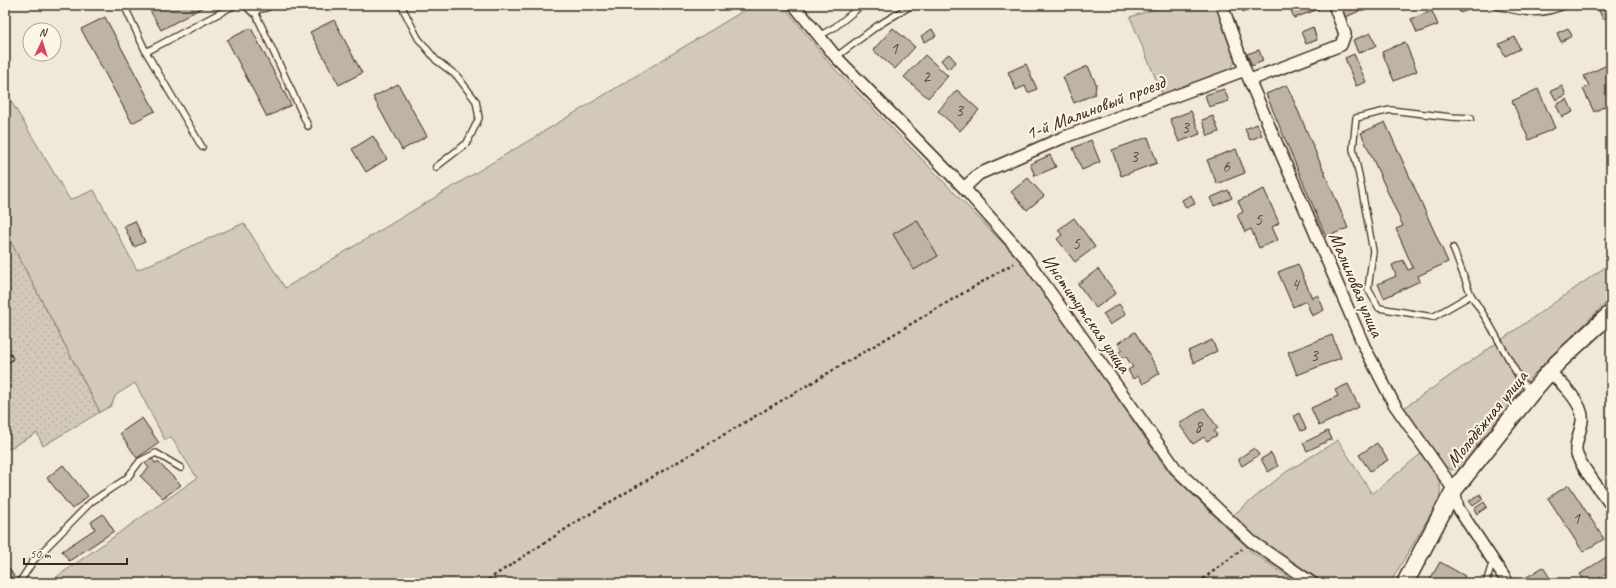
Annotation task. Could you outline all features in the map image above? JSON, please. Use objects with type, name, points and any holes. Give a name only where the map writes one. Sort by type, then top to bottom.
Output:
[{"type":"street","name":"Институтская улица","points":[[794,5],[836,57],[964,188],[1025,257],[1176,469],[1251,541],[1312,583]]},
{"type":"street","name":"Малиновая улица","points":[[1222,5],[1248,75],[1364,346],[1394,404],[1454,490]]},
{"type":"street","points":[[1248,75],[1341,44],[1346,34],[1334,5]]},
{"type":"street","name":"1-й Малиновый проезд","points":[[964,188],[979,174],[1055,141],[1248,75]]},
{"type":"street","name":"Молодёжная улица","points":[[1405,583],[1454,490],[1557,363],[1611,312]]},
{"type":"street","name":"Молодёжная улица","points":[[1550,372],[1559,380],[1580,407],[1583,419],[1576,452],[1580,462],[1611,505]]},
{"type":"street","name":"Молодёжная улица","points":[[1454,490],[1458,508],[1508,583]]},
{"type":"lane","points":[[124,5],[146,52],[202,147]]},
{"type":"lane","points":[[146,52],[235,5]]},
{"type":"lane","points":[[272,5],[266,8],[252,8],[308,126]]},
{"type":"lane","points":[[401,5],[418,38],[436,60],[457,76],[476,100],[479,118],[467,143],[436,167]]},
{"type":"lane","points":[[820,36],[835,27],[862,5]]},
{"type":"lane","points":[[836,57],[877,26],[912,5]]},
{"type":"lane","points":[[1494,5],[1517,12],[1544,13],[1566,5]]},
{"type":"lane","points":[[1471,118],[1390,110],[1356,118],[1353,149],[1373,251],[1368,289],[1379,308],[1433,317],[1471,295]]},
{"type":"lane","points":[[1453,248],[1471,295],[1490,324],[1520,380],[1532,392]]},
{"type":"lane","points":[[19,583],[34,560],[91,502],[127,478],[140,461],[156,453],[181,468]]},
{"type":"lane","points":[[1486,583],[1491,566],[1495,562]]},
{"type":"path","points":[[483,583],[578,521],[1025,257]]},
{"type":"path","points":[[1198,583],[1251,541]]},
{"type":"shaded area","points":[[753,5],[783,5],[830,64],[1027,268],[1168,471],[1253,553],[1298,583],[48,583],[197,478],[171,437],[165,440],[135,383],[116,395],[111,406],[100,412],[5,231],[5,91],[70,200],[94,190],[137,270],[244,223],[285,288]]},
{"type":"shaded area","points":[[1167,5],[1216,5],[1235,56],[1234,64],[1229,70],[1163,96],[1130,17]]},
{"type":"shaded area","points":[[5,231],[100,412],[43,446],[37,433],[5,451]]},
{"type":"shaded area","points":[[1611,263],[1611,298],[1529,379],[1460,468],[1451,470],[1443,465],[1404,408]]},
{"type":"shaded area","points":[[1338,440],[1372,494],[1423,452],[1437,474],[1440,486],[1439,500],[1390,583],[1325,583],[1254,536],[1232,516],[1286,472]]},
{"type":"building","points":[[147,5],[207,5],[161,30]]},
{"type":"building","points":[[1241,5],[1262,5],[1243,12]]},
{"type":"building","points":[[1289,5],[1318,5],[1319,9],[1294,18]]},
{"type":"building","points":[[1339,5],[1365,5],[1357,8],[1359,11],[1344,18]]},
{"type":"building","points":[[1456,5],[1469,5],[1471,9],[1460,13]]},
{"type":"building","points":[[1596,5],[1611,5],[1611,15],[1603,19]]},
{"type":"building","points":[[1432,11],[1438,25],[1417,33],[1411,19]]},
{"type":"building","points":[[105,17],[155,111],[132,123],[81,29]]},
{"type":"building","points":[[334,20],[362,73],[339,85],[310,32]]},
{"type":"building","points":[[1313,27],[1317,40],[1306,44],[1301,32]]},
{"type":"building","points":[[251,28],[291,105],[267,117],[227,40]]},
{"type":"building","points":[[893,28],[915,47],[895,69],[873,50]]},
{"type":"building","points":[[1568,28],[1572,36],[1561,42],[1557,33]]},
{"type":"building","points":[[932,29],[936,36],[924,42],[921,36]]},
{"type":"building","points":[[1371,33],[1376,46],[1358,53],[1353,40]]},
{"type":"building","points":[[1515,37],[1520,49],[1505,56],[1499,44]]},
{"type":"building","points":[[1405,42],[1417,71],[1394,81],[1382,52]]},
{"type":"building","points":[[1259,50],[1263,61],[1252,66],[1247,54]]},
{"type":"building","points":[[949,54],[956,62],[948,69],[941,60]]},
{"type":"building","points":[[1354,54],[1366,82],[1356,86],[1345,58]]},
{"type":"building","points":[[925,55],[948,76],[928,98],[904,77]]},
{"type":"building","points":[[1611,63],[1611,103],[1594,112],[1583,89],[1589,86],[1584,76]]},
{"type":"building","points":[[1026,64],[1037,89],[1028,93],[1025,86],[1016,90],[1008,72]]},
{"type":"building","points":[[1088,66],[1096,84],[1095,94],[1074,103],[1063,77]]},
{"type":"building","points":[[398,84],[427,136],[402,150],[373,97]]},
{"type":"building","points":[[1287,85],[1348,228],[1326,237],[1266,94]]},
{"type":"building","points":[[1562,86],[1566,95],[1556,100],[1551,91]]},
{"type":"building","points":[[1224,89],[1229,101],[1209,107],[1205,95]]},
{"type":"building","points":[[1538,89],[1555,128],[1529,140],[1512,101]]},
{"type":"building","points":[[957,90],[979,110],[960,131],[938,111]]},
{"type":"building","points":[[1567,99],[1573,112],[1562,117],[1556,105]]},
{"type":"building","points":[[1191,111],[1200,134],[1179,142],[1170,119]]},
{"type":"building","points":[[1213,116],[1219,132],[1208,136],[1202,120]]},
{"type":"building","points":[[1385,122],[1448,262],[1418,276],[1420,281],[1384,298],[1378,284],[1396,276],[1392,265],[1403,260],[1408,270],[1413,268],[1396,229],[1403,226],[1361,133]]},
{"type":"building","points":[[1257,124],[1262,135],[1250,140],[1245,129]]},
{"type":"building","points":[[373,136],[387,159],[366,172],[352,149]]},
{"type":"building","points":[[1148,137],[1157,163],[1121,176],[1112,150]]},
{"type":"building","points":[[1091,140],[1100,162],[1082,170],[1073,148]]},
{"type":"building","points":[[1236,149],[1245,173],[1217,184],[1207,160]]},
{"type":"building","points":[[1050,155],[1056,167],[1035,176],[1030,164]]},
{"type":"building","points":[[1028,178],[1044,196],[1027,210],[1011,192]]},
{"type":"building","points":[[1264,189],[1279,223],[1272,227],[1278,240],[1259,248],[1251,229],[1245,232],[1237,215],[1243,212],[1238,201]]},
{"type":"building","points":[[1228,190],[1232,198],[1214,206],[1210,198]]},
{"type":"building","points":[[1191,195],[1195,204],[1186,208],[1182,200]]},
{"type":"building","points":[[1074,218],[1095,247],[1075,262],[1057,239],[1062,235],[1058,230]]},
{"type":"building","points":[[917,220],[938,256],[914,270],[893,234]]},
{"type":"building","points":[[135,221],[145,242],[134,247],[124,226]]},
{"type":"building","points":[[1298,264],[1312,298],[1318,295],[1324,310],[1312,316],[1306,301],[1293,307],[1278,272]]},
{"type":"building","points":[[1098,269],[1116,293],[1096,308],[1078,284]]},
{"type":"building","points":[[1119,304],[1126,314],[1110,325],[1103,314]]},
{"type":"building","points":[[1135,332],[1160,373],[1143,384],[1138,376],[1133,379],[1128,370],[1133,367],[1126,357],[1121,357],[1118,353],[1122,350],[1118,343]]},
{"type":"building","points":[[1332,335],[1341,358],[1297,375],[1288,352]]},
{"type":"building","points":[[1212,340],[1217,351],[1194,363],[1188,351]]},
{"type":"building","points":[[1348,384],[1359,407],[1319,426],[1311,408],[1338,396],[1335,390]]},
{"type":"building","points":[[1204,408],[1218,428],[1214,431],[1217,435],[1207,441],[1204,437],[1193,444],[1179,424]]},
{"type":"building","points":[[1299,413],[1306,429],[1301,431],[1294,416]]},
{"type":"building","points":[[142,418],[159,443],[137,458],[120,433]]},
{"type":"building","points":[[1328,431],[1332,439],[1307,451],[1303,443]]},
{"type":"building","points":[[1377,443],[1388,460],[1370,471],[1359,455]]},
{"type":"building","points":[[1254,448],[1259,455],[1242,466],[1238,459]]},
{"type":"building","points":[[1271,453],[1278,466],[1268,472],[1261,459]]},
{"type":"building","points":[[151,457],[155,463],[158,462],[181,485],[163,498],[140,476],[149,468],[144,462]]},
{"type":"building","points":[[63,465],[88,496],[72,509],[47,478]]},
{"type":"building","points":[[1569,485],[1604,539],[1583,552],[1548,498]]},
{"type":"building","points":[[1480,494],[1483,499],[1473,506],[1469,501]]},
{"type":"building","points":[[1484,502],[1487,507],[1477,514],[1474,509]]},
{"type":"building","points":[[103,514],[114,531],[69,561],[62,551],[95,529],[91,522]]},
{"type":"building","points":[[1611,554],[1611,571],[1592,583],[1586,583],[1580,574]]},
{"type":"building","points":[[5,562],[14,576],[5,581]]},
{"type":"building","points":[[1440,562],[1465,576],[1461,583],[1428,583]]},
{"type":"building","points":[[1543,567],[1553,583],[1524,583],[1522,580]]}]
